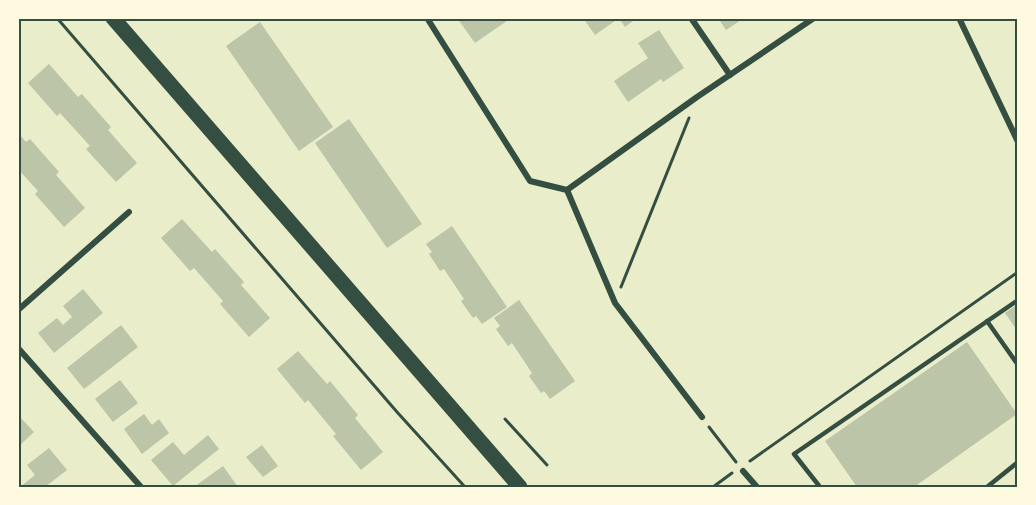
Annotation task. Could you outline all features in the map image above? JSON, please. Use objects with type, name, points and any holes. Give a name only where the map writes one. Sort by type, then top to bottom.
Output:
[{"type":"main road","points":[[113,18],[520,487]]},
{"type":"street","points":[[427,18],[530,181],[567,190],[697,97],[814,18]]},
{"type":"street","points":[[691,18],[730,75]]},
{"type":"street","points":[[959,18],[1018,142]]},
{"type":"street","points":[[567,190],[615,303],[702,417]]},
{"type":"street","points":[[18,310],[129,212]]},
{"type":"street","points":[[18,348],[141,487]]},
{"type":"street","points":[[742,469],[757,487]]},
{"type":"lane","points":[[820,487],[794,454],[1018,300]]},
{"type":"lane","points":[[987,321],[1018,364]]},
{"type":"lane","points":[[987,487],[1018,462]]},
{"type":"path","points":[[57,18],[367,378],[465,487]]},
{"type":"path","points":[[615,303],[697,97]]},
{"type":"path","points":[[713,487],[742,469],[1018,272]]},
{"type":"path","points":[[702,417],[742,469]]},
{"type":"path","points":[[505,419],[547,465]]},
{"type":"building","points":[[457,18],[511,18],[475,43]]},
{"type":"building","points":[[583,18],[619,18],[595,35]]},
{"type":"building","points":[[619,18],[637,18],[625,27]]},
{"type":"building","points":[[718,18],[744,18],[726,30]]},
{"type":"building","points":[[260,22],[333,127],[299,151],[226,46]]},
{"type":"building","points":[[659,30],[684,68],[663,82],[661,79],[628,102],[614,81],[648,58],[638,43]]},
{"type":"building","points":[[49,64],[78,97],[82,94],[111,127],[108,130],[137,163],[116,182],[86,149],[90,146],[60,113],[57,116],[28,83]]},
{"type":"building","points":[[349,119],[422,224],[387,248],[315,143]]},
{"type":"building","points":[[18,133],[26,142],[30,139],[59,172],[56,175],[85,208],[64,227],[35,194],[38,191],[18,169]]},
{"type":"building","points":[[182,219],[212,252],[215,249],[244,282],[241,285],[270,318],[249,337],[220,304],[223,301],[194,268],[190,271],[161,238]]},
{"type":"building","points":[[452,226],[507,307],[482,324],[476,316],[473,318],[461,301],[464,299],[444,269],[440,271],[429,254],[432,252],[426,244]]},
{"type":"building","points":[[83,289],[103,313],[54,353],[38,333],[57,318],[63,325],[72,317],[63,306]]},
{"type":"building","points":[[519,300],[575,381],[550,399],[544,391],[541,393],[529,376],[532,373],[512,343],[508,346],[496,329],[500,326],[494,318]]},
{"type":"building","points":[[1018,304],[1018,332],[1005,313]]},
{"type":"building","points":[[121,325],[138,347],[84,389],[67,368]]},
{"type":"building","points":[[967,342],[1017,414],[914,487],[857,487],[825,441]]},
{"type":"building","points":[[298,351],[327,384],[330,381],[358,415],[355,418],[383,452],[361,470],[308,400],[305,403],[277,369]]},
{"type":"building","points":[[120,380],[138,403],[113,422],[95,399]]},
{"type":"building","points":[[144,414],[152,425],[159,419],[169,433],[142,454],[124,429]]},
{"type":"building","points":[[18,415],[34,432],[18,447]]},
{"type":"building","points":[[208,435],[219,449],[173,486],[151,460],[173,442],[184,455]]},
{"type":"building","points":[[262,445],[278,466],[263,477],[246,457]]},
{"type":"building","points":[[49,448],[67,470],[45,487],[20,487],[35,475],[27,465]]},
{"type":"building","points":[[223,466],[238,487],[194,487]]}]
